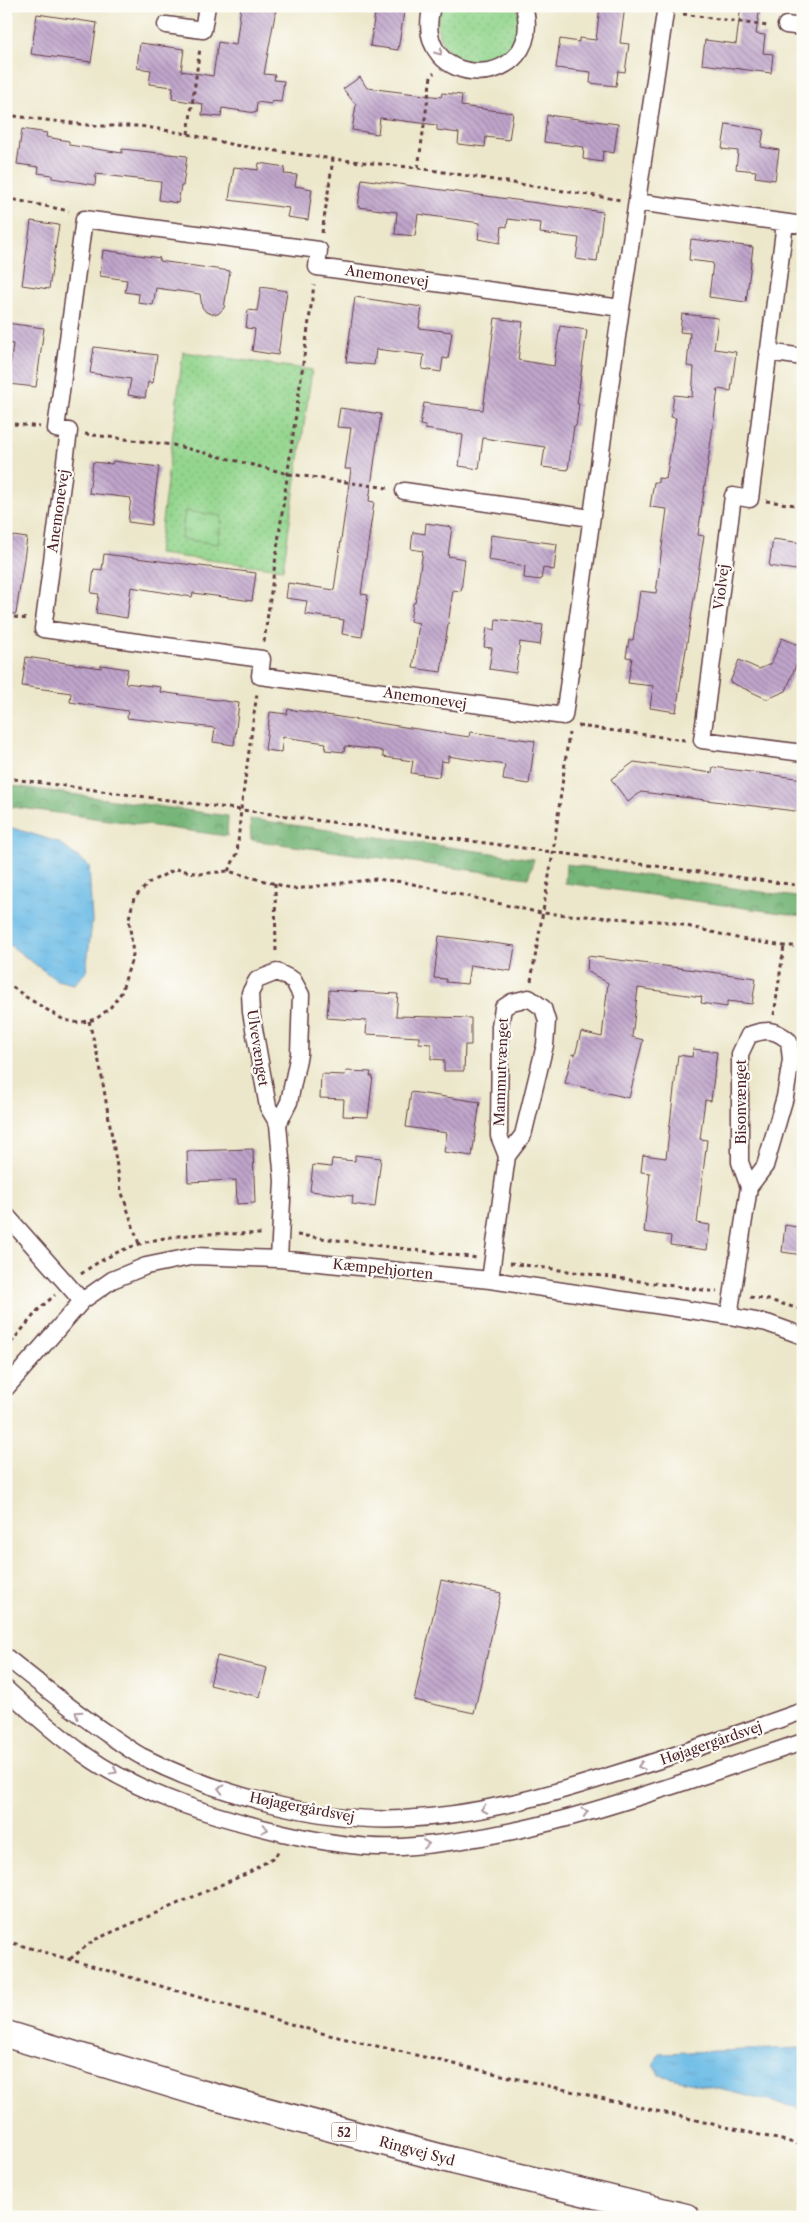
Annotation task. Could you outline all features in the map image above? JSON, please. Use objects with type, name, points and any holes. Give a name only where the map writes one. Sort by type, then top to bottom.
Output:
[{"type":"highway","name":"Ringvej Syd","points":[[6,2034],[219,2098],[454,2162],[686,2217]]},
{"type":"street","points":[[166,25],[203,30],[207,6]]},
{"type":"street","points":[[432,6],[429,18],[430,34],[435,48],[445,60],[459,70],[476,73],[492,71],[508,64],[520,52],[527,36],[528,20],[524,6]]},
{"type":"street","name":"Anemonevej","points":[[260,676],[564,716],[621,308],[666,9]]},
{"type":"street","points":[[637,202],[803,226]]},
{"type":"street","points":[[84,219],[319,250],[317,267]]},
{"type":"street","name":"Anemonevej","points":[[84,219],[43,630],[262,659]]},
{"type":"street","points":[[750,499],[785,223]]},
{"type":"street","name":"Anemonevej","points":[[317,267],[621,308]]},
{"type":"street","points":[[768,352],[803,357]]},
{"type":"street","points":[[404,491],[591,518]]},
{"type":"street","name":"Violvej","points":[[702,740],[733,496],[750,499]]},
{"type":"street","points":[[260,676],[262,659]]},
{"type":"street","points":[[702,740],[803,753]]},
{"type":"street","name":"Ulvevænget","points":[[278,1124],[289,1102],[299,1054],[301,994],[294,980],[277,972],[257,980],[250,993],[251,1012],[268,1107],[278,1124],[282,1181],[279,1259]]},
{"type":"street","name":"Mammutvænget","points":[[490,1280],[507,1156],[523,1135],[545,1045],[547,1021],[543,1008],[529,998],[512,1002],[503,1008],[500,1026],[499,1136],[507,1156]]},
{"type":"street","name":"Bisonvænget","points":[[729,1316],[749,1187],[765,1166],[785,1097],[792,1060],[789,1041],[779,1033],[763,1030],[749,1035],[740,1054],[740,1162],[749,1187]]},
{"type":"street","points":[[6,1215],[82,1301]]},
{"type":"street","name":"Kæmpehjorten","points":[[6,1388],[82,1301],[112,1280],[146,1266],[195,1256],[279,1259],[490,1280],[729,1316],[767,1323],[803,1336]]},
{"type":"street","name":"Højagergårdsvej","points":[[6,1657],[70,1708],[139,1755],[204,1784],[275,1804],[344,1818],[400,1820],[456,1814],[554,1794],[693,1750],[803,1712]]},
{"type":"street","name":"Højagergårdsvej","points":[[6,1689],[86,1756],[134,1783],[187,1806],[259,1828],[305,1838],[372,1848],[403,1847],[460,1840],[535,1827],[626,1800],[803,1742]]},
{"type":"path","points":[[6,44],[12,6]]},
{"type":"path","points":[[666,9],[765,26],[795,26]]},
{"type":"path","points":[[188,134],[203,30]]},
{"type":"path","points":[[418,168],[431,76],[445,60]]},
{"type":"path","points":[[6,114],[95,126],[140,126],[188,134],[234,146],[418,168],[637,202]]},
{"type":"path","points":[[319,250],[333,159]]},
{"type":"path","points":[[6,198],[77,212],[84,219]]},
{"type":"path","points":[[262,659],[317,267]]},
{"type":"path","points":[[6,423],[173,445],[289,474],[404,491]]},
{"type":"path","points":[[750,499],[803,506]]},
{"type":"path","points":[[228,871],[237,854],[241,809],[260,676]]},
{"type":"path","points":[[529,998],[541,913],[553,852],[570,725],[702,740]]},
{"type":"path","points":[[6,778],[803,886]]},
{"type":"path","points":[[6,982],[26,998],[64,1020],[79,1024],[96,1019],[110,1008],[121,993],[133,955],[129,918],[134,898],[150,882],[176,869],[200,874],[228,871],[294,889],[376,879],[404,882],[541,913],[670,922],[741,940],[784,946],[803,946]]},
{"type":"path","points":[[275,884],[277,972]]},
{"type":"path","points":[[772,1032],[784,946]]},
{"type":"path","points":[[90,1021],[100,1066],[121,1190],[146,1266]]},
{"type":"path","points":[[70,1959],[94,1940],[248,1872],[276,1856],[279,1847]]},
{"type":"path","points":[[6,1941],[325,2034],[803,2144]]},
{"type":"green space","points":[[441,6],[516,6],[519,26],[511,50],[499,60],[484,64],[468,62],[453,55],[442,43],[438,27]]},
{"type":"green space","points":[[183,352],[312,370],[283,569],[158,554]]},
{"type":"green space","points":[[185,511],[222,516],[218,544],[181,539]]},
{"type":"green space","points":[[6,785],[228,816],[227,836],[6,806]]},
{"type":"green space","points":[[250,819],[534,859],[528,878],[251,840]]},
{"type":"green space","points":[[566,864],[803,898],[803,916],[565,883]]},
{"type":"water","points":[[6,826],[58,842],[89,866],[92,922],[86,972],[74,984],[56,980],[6,942]]},
{"type":"water","points":[[803,2048],[803,2109],[659,2075],[654,2064],[660,2053]]},
{"type":"building","points":[[241,6],[267,6],[276,9],[264,74],[275,75],[274,80],[284,81],[281,102],[272,101],[271,104],[257,102],[256,113],[222,108],[221,117],[202,115],[203,104],[172,99],[173,87],[149,84],[151,70],[137,68],[140,43],[184,49],[181,71],[213,76],[218,42],[236,45]]},
{"type":"building","points":[[376,6],[405,6],[398,50],[370,46]]},
{"type":"building","points":[[600,6],[625,6],[620,43],[629,44],[625,72],[618,71],[616,86],[590,83],[591,72],[556,68],[560,39],[579,42],[579,38],[596,40]]},
{"type":"building","points":[[741,6],[760,6],[756,34],[765,35],[763,53],[773,54],[771,73],[702,64],[705,40],[736,44]]},
{"type":"building","points":[[37,14],[97,23],[91,62],[31,54]]},
{"type":"building","points":[[360,77],[367,88],[441,97],[442,93],[462,95],[461,106],[513,113],[509,140],[486,137],[485,147],[458,144],[459,133],[437,130],[437,125],[380,118],[378,134],[352,130],[356,105],[343,89]]},
{"type":"building","points":[[547,115],[618,124],[614,153],[603,151],[602,162],[583,159],[584,147],[544,142]]},
{"type":"building","points":[[726,124],[764,130],[761,147],[779,150],[775,180],[755,177],[756,171],[736,169],[738,151],[722,149]]},
{"type":"building","points":[[22,129],[47,133],[46,137],[69,141],[69,145],[122,153],[122,149],[187,156],[183,186],[181,186],[178,203],[159,200],[161,182],[96,174],[95,185],[52,178],[52,175],[38,173],[39,167],[17,164]]},
{"type":"building","points":[[259,163],[285,167],[284,174],[297,175],[295,186],[312,189],[308,220],[287,217],[289,208],[229,200],[234,167],[258,170]]},
{"type":"building","points":[[362,179],[603,212],[597,262],[576,259],[579,238],[540,233],[541,223],[508,219],[507,227],[502,226],[500,243],[478,239],[480,223],[418,214],[415,236],[395,234],[397,212],[358,207]]},
{"type":"building","points":[[31,221],[59,225],[49,289],[22,285]]},
{"type":"building","points":[[691,239],[753,247],[746,302],[709,297],[713,263],[689,260]]},
{"type":"building","points":[[103,250],[160,258],[159,261],[230,271],[224,308],[218,314],[212,314],[206,312],[202,307],[200,294],[156,288],[153,305],[138,303],[139,294],[125,292],[127,280],[100,276]]},
{"type":"building","points":[[261,287],[287,291],[278,355],[252,351],[255,329],[246,328],[248,310],[257,311]]},
{"type":"building","points":[[355,297],[422,307],[419,328],[452,332],[448,359],[443,358],[441,372],[422,369],[424,355],[376,349],[374,365],[346,362]]},
{"type":"building","points":[[682,314],[718,318],[714,349],[736,352],[731,391],[718,389],[698,535],[704,536],[676,712],[650,708],[653,686],[628,683],[632,658],[626,657],[629,640],[633,640],[640,591],[656,593],[667,509],[650,507],[654,482],[658,483],[658,478],[666,479],[676,418],[671,417],[674,395],[692,397],[694,367],[687,366],[690,333],[680,332]]},
{"type":"building","points":[[495,318],[523,322],[518,360],[554,366],[560,326],[587,330],[577,404],[579,404],[568,470],[542,467],[545,447],[483,438],[479,469],[459,466],[463,435],[425,429],[425,426],[420,425],[424,403],[483,410]]},
{"type":"building","points":[[6,323],[44,328],[36,387],[8,384],[13,344],[6,343]]},
{"type":"building","points":[[94,347],[157,355],[153,383],[148,382],[145,398],[128,395],[131,379],[90,373]]},
{"type":"building","points":[[340,408],[381,414],[369,501],[374,502],[361,594],[368,595],[362,637],[342,634],[344,620],[305,614],[307,601],[286,598],[288,583],[334,590],[351,469],[345,469],[351,428],[337,427]]},
{"type":"building","points":[[113,461],[159,467],[151,525],[128,522],[131,498],[89,493],[93,462],[112,464]]},
{"type":"building","points":[[426,523],[452,527],[448,556],[465,559],[461,591],[453,590],[441,672],[413,668],[419,623],[410,621],[413,603],[415,603],[423,551],[411,549],[413,532],[425,534]]},
{"type":"building","points":[[6,535],[27,538],[16,614],[6,613]]},
{"type":"building","points":[[491,535],[557,544],[554,570],[543,568],[541,580],[524,578],[525,566],[488,560]]},
{"type":"building","points":[[773,539],[803,543],[803,571],[769,566]]},
{"type":"building","points":[[104,554],[256,573],[252,601],[193,593],[192,597],[131,587],[127,618],[96,613],[99,594],[91,593],[94,569],[102,570]]},
{"type":"building","points":[[496,619],[543,625],[540,645],[520,642],[516,673],[489,669],[492,648],[484,647],[487,628],[495,630]]},
{"type":"building","points":[[782,638],[803,647],[786,691],[767,699],[730,682],[739,660],[759,669],[771,664]]},
{"type":"building","points":[[26,657],[101,668],[101,665],[128,669],[125,683],[161,687],[160,692],[239,703],[234,745],[213,742],[215,728],[127,718],[128,711],[70,702],[71,693],[22,686]]},
{"type":"building","points":[[288,709],[469,737],[470,732],[535,741],[529,784],[503,780],[505,765],[448,756],[448,762],[441,761],[439,777],[411,773],[413,761],[383,757],[383,752],[379,750],[345,746],[344,752],[325,750],[326,743],[283,737],[281,752],[265,750],[270,712],[287,714]]},
{"type":"building","points":[[634,762],[712,773],[713,767],[803,779],[803,812],[641,792],[628,802],[611,779]]},
{"type":"building","points":[[439,936],[515,946],[511,971],[470,965],[467,984],[446,982],[446,979],[434,978]]},
{"type":"building","points":[[588,956],[756,978],[752,1004],[727,1001],[727,1007],[701,1003],[702,997],[638,988],[632,1037],[643,1040],[629,1098],[565,1083],[572,1054],[575,1055],[581,1032],[602,1037],[608,983],[587,971]]},
{"type":"building","points":[[329,990],[398,994],[396,1016],[471,1018],[471,1045],[465,1045],[464,1071],[444,1071],[444,1060],[431,1059],[431,1044],[419,1043],[419,1037],[366,1034],[367,1021],[327,1018]]},
{"type":"building","points":[[693,1049],[717,1052],[711,1101],[705,1100],[700,1139],[707,1140],[697,1223],[710,1225],[707,1250],[670,1245],[671,1236],[644,1232],[650,1173],[641,1172],[643,1155],[666,1158],[678,1055],[692,1057]]},
{"type":"building","points":[[346,1071],[371,1072],[370,1076],[373,1076],[368,1117],[343,1116],[344,1099],[320,1098],[321,1074],[345,1075]]},
{"type":"building","points":[[411,1092],[480,1102],[472,1156],[444,1152],[447,1133],[406,1127]]},
{"type":"building","points":[[253,1149],[255,1203],[237,1204],[236,1180],[188,1182],[187,1151]]},
{"type":"building","points":[[355,1155],[381,1158],[375,1207],[352,1204],[353,1196],[310,1191],[313,1165],[331,1167],[332,1159],[355,1161]]},
{"type":"building","points":[[785,1225],[803,1228],[803,1255],[782,1252]]},
{"type":"building","points":[[441,1580],[501,1593],[474,1713],[414,1700]]},
{"type":"building","points":[[217,1656],[267,1668],[260,1697],[210,1685]]}]
